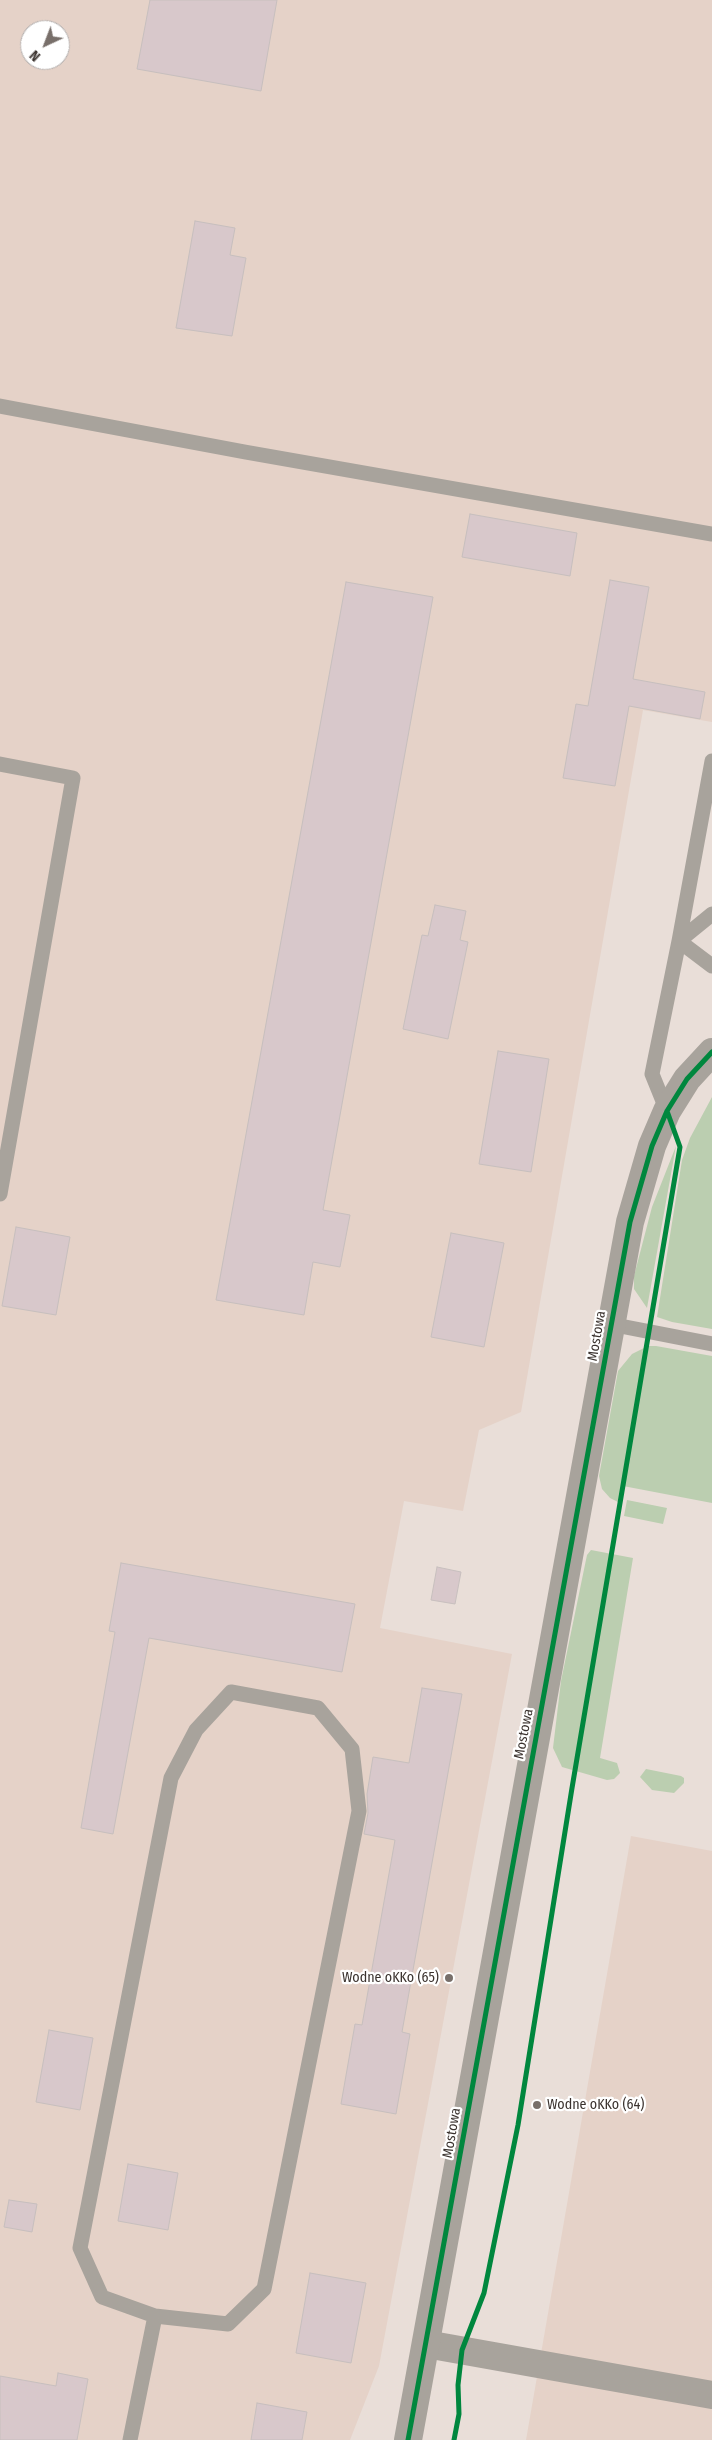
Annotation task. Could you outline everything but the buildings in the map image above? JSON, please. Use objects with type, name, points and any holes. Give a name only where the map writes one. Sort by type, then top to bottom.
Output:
[{"type":"street","name":"Mostowa","points":[[408,2440],[630,1222],[652,1146],[667,1111],[687,1080],[712,1052]]},
{"type":"street","points":[[426,2344],[712,2395]]},
{"type":"lane","points":[[0,406],[245,452],[712,534]]},
{"type":"lane","points":[[667,1111],[652,1074],[712,761]]},
{"type":"lane","points":[[0,764],[73,778],[0,1194]]},
{"type":"lane","points":[[679,941],[712,914]]},
{"type":"lane","points":[[679,941],[712,966]]},
{"type":"lane","points":[[610,1324],[712,1344]]},
{"type":"lane","points":[[231,1692],[318,1708],[352,1749],[359,1811],[264,2289],[228,2324],[155,2316],[102,2297],[80,2248],[171,1778],[196,1730],[231,1692]]},
{"type":"lane","points":[[130,2440],[155,2316]]},
{"type":"shaded area","points":[[0,0],[712,0],[712,722],[643,710],[521,1412],[479,1430],[463,1511],[404,1501],[380,1628],[512,1654],[379,2366],[350,2440],[0,2440]]},
{"type":"shaded area","points":[[631,1836],[712,1851],[712,2440],[526,2440]]},
{"type":"green space","points":[[712,1097],[712,1329],[672,1322],[657,1317],[682,1160],[690,1138]]},
{"type":"green space","points":[[676,1146],[647,1308],[634,1289],[634,1276],[652,1207]]},
{"type":"green space","points":[[648,1346],[712,1356],[712,1503],[623,1486],[620,1503],[610,1498],[602,1489],[599,1476],[618,1371],[632,1354]]},
{"type":"green space","points":[[627,1500],[667,1508],[663,1524],[624,1516]]},
{"type":"green space","points":[[591,1550],[633,1558],[600,1758],[617,1763],[620,1773],[614,1779],[607,1780],[562,1767],[553,1748],[561,1681],[587,1555]]},
{"type":"green space","points":[[646,1769],[681,1776],[684,1778],[684,1783],[674,1793],[652,1790],[640,1777]]},
{"type":"cycle path","points":[[408,2440],[630,1222],[652,1146],[667,1111],[687,1079],[712,1052]]},
{"type":"cycle path","points":[[454,2440],[459,2414],[458,2385],[462,2350],[484,2293],[518,2125],[572,1788],[680,1147],[667,1111]]},
{"type":"place","name":"Wodne oKKo (65)","points":[[449,1978]]},
{"type":"place","name":"Wodne oKKo (64)","points":[[537,2105]]}]
